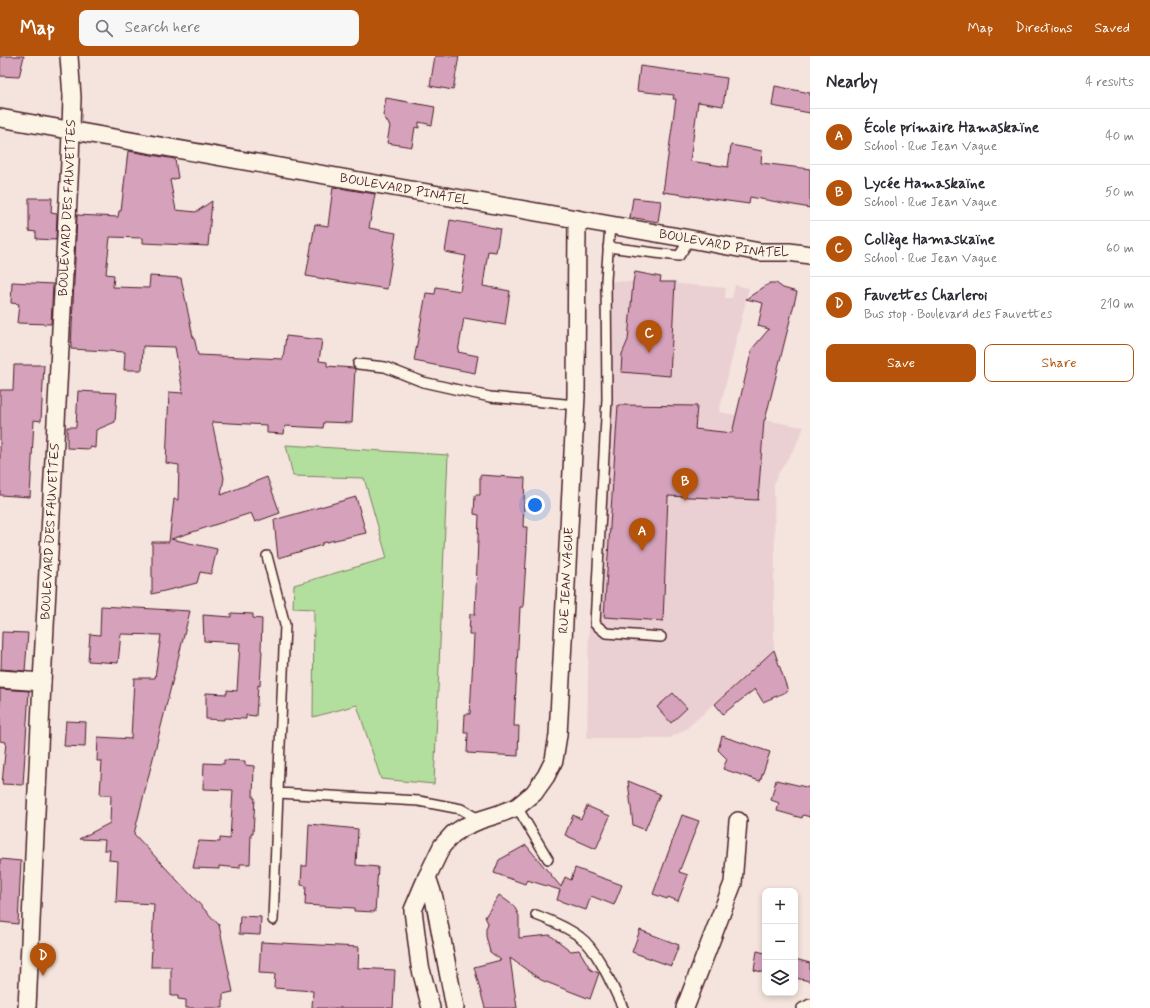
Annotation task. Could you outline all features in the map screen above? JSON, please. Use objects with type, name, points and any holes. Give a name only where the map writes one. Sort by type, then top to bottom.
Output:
[{"type":"street","name":"BOULEVARD DES FAUVETTES","points":[[27,1008],[42,682],[70,162],[72,97],[69,56]]},
{"type":"street","name":"BOULEVARD PINATEL","points":[[0,118],[760,252],[789,252],[810,255]]},
{"type":"street","name":"RUE JEAN VAGUE","points":[[431,1008],[420,966],[413,910],[442,846],[453,834],[464,827],[517,807],[534,793],[546,776],[554,760],[558,735],[576,405],[577,219]]},
{"type":"street","points":[[0,679],[42,682]]},
{"type":"street","points":[[685,1008],[733,883],[738,821]]},
{"type":"street","points":[[427,877],[434,898],[455,1008]]},
{"type":"lane","points":[[610,225],[606,280],[607,399],[595,624],[606,633],[661,638]]},
{"type":"lane","points":[[608,247],[679,256],[690,239]]},
{"type":"lane","points":[[358,364],[385,367],[423,382],[490,397],[576,405]]},
{"type":"lane","points":[[267,556],[285,625],[273,920]]},
{"type":"lane","points":[[278,793],[419,801],[461,809],[480,820]]},
{"type":"lane","points":[[517,807],[548,859]]},
{"type":"lane","points":[[536,915],[557,923],[582,938],[599,959],[623,1008]]},
{"type":"lane","points":[[802,1008],[810,1004]]},
{"type":"shaded area","points":[[635,272],[661,277],[660,282],[726,288],[725,298],[732,298],[735,285],[749,288],[719,412],[804,427],[795,447],[777,476],[774,484],[774,650],[686,729],[670,738],[587,738],[589,613],[602,395],[599,280],[633,282]]},
{"type":"green space","points":[[286,445],[448,455],[434,784],[381,779],[357,705],[313,717],[314,609],[293,608],[294,585],[387,558],[364,478],[293,476]]},
{"type":"building","points":[[0,56],[24,56],[19,77],[0,76]]},
{"type":"building","points":[[435,56],[459,56],[453,90],[430,86]]},
{"type":"building","points":[[640,66],[727,78],[723,106],[698,102],[690,161],[728,167],[731,145],[762,151],[761,163],[810,169],[810,208],[750,197],[749,204],[663,192],[676,99],[673,99],[674,95],[637,91]]},
{"type":"building","points":[[775,86],[810,93],[810,113],[772,106]]},
{"type":"building","points":[[386,98],[435,107],[432,125],[419,122],[419,128],[415,127],[412,147],[387,143],[390,126],[383,115]]},
{"type":"building","points":[[128,151],[175,159],[178,178],[170,180],[176,210],[196,212],[212,201],[208,246],[143,243],[143,238],[110,237],[106,274],[114,275],[113,287],[149,288],[150,276],[181,278],[198,355],[283,359],[286,336],[322,340],[319,361],[327,362],[327,366],[355,369],[352,423],[324,422],[323,428],[285,426],[284,434],[267,433],[267,425],[212,422],[224,478],[221,495],[267,477],[280,513],[255,522],[251,513],[171,539],[217,549],[211,574],[200,572],[197,583],[152,594],[152,542],[169,542],[174,499],[178,500],[179,465],[166,463],[169,392],[183,393],[175,347],[143,346],[142,370],[124,370],[125,352],[71,349],[77,215],[118,217],[119,211],[121,211]]},
{"type":"building","points":[[333,187],[375,194],[369,228],[396,233],[387,289],[306,276],[315,224],[328,226]]},
{"type":"building","points":[[29,198],[52,198],[51,213],[57,214],[56,240],[36,239],[36,232],[29,231]]},
{"type":"building","points":[[633,198],[661,201],[658,222],[630,217]]},
{"type":"building","points":[[450,220],[500,229],[496,252],[488,251],[483,286],[510,291],[505,325],[464,318],[458,352],[478,356],[475,373],[414,361],[426,293],[435,294],[436,287],[460,291],[466,256],[445,252]]},
{"type":"building","points":[[635,272],[661,277],[660,282],[675,282],[670,376],[621,372],[622,354],[628,340]]},
{"type":"building","points":[[12,282],[53,284],[51,324],[17,323],[19,304],[11,303]]},
{"type":"building","points":[[770,283],[776,283],[783,288],[797,292],[764,420],[758,500],[668,496],[663,621],[604,617],[618,405],[697,406],[695,429],[732,433],[752,349],[769,329],[758,326],[763,303],[746,299]]},
{"type":"building","points":[[14,365],[44,365],[41,421],[34,420],[30,497],[0,495],[0,390],[13,390]]},
{"type":"building","points":[[78,391],[117,393],[115,422],[96,430],[95,448],[67,448],[67,427],[76,427]]},
{"type":"building","points":[[480,475],[525,478],[523,527],[527,527],[526,547],[527,546],[523,607],[520,607],[514,726],[519,726],[518,756],[467,753],[468,733],[464,733],[465,714],[470,714],[474,634],[469,634],[470,614],[475,614],[479,515],[474,514],[475,495],[480,495]]},
{"type":"building","points":[[356,497],[366,533],[322,543],[322,545],[278,558],[274,520]]},
{"type":"building","points":[[101,606],[190,611],[134,834],[219,925],[233,992],[223,994],[223,1008],[186,1008],[186,1000],[178,999],[178,996],[171,996],[171,967],[151,967],[154,904],[116,902],[118,861],[109,860],[110,850],[104,850],[105,840],[79,839],[110,823],[111,795],[100,795],[102,761],[97,761],[98,737],[131,739],[134,678],[155,678],[161,635],[121,634],[118,663],[88,661],[90,634],[100,635]]},
{"type":"building","points":[[231,613],[253,614],[253,618],[262,619],[260,686],[258,685],[256,716],[246,715],[246,719],[206,719],[206,693],[227,694],[227,690],[237,691],[240,643],[204,641],[203,615],[231,617]]},
{"type":"building","points":[[2,632],[28,633],[25,671],[1,669]]},
{"type":"building","points":[[774,650],[788,691],[763,702],[755,689],[723,714],[715,704]]},
{"type":"building","points":[[0,689],[29,691],[23,785],[2,784],[6,742],[0,741]]},
{"type":"building","points":[[673,693],[687,708],[671,723],[657,707]]},
{"type":"building","points":[[66,721],[86,722],[85,747],[64,746]]},
{"type":"building","points":[[722,736],[770,752],[760,781],[723,769],[727,759],[718,750]]},
{"type":"building","points":[[224,760],[245,761],[245,765],[254,766],[253,798],[255,798],[253,833],[251,833],[250,864],[240,864],[240,868],[219,866],[219,869],[193,868],[199,841],[220,842],[220,838],[230,839],[233,790],[203,789],[204,763],[224,764]]},
{"type":"building","points":[[776,780],[810,788],[810,817],[803,815],[802,818],[777,811],[779,803],[771,800]]},
{"type":"building","points":[[628,781],[660,794],[645,830],[633,825]]},
{"type":"building","points":[[587,806],[610,816],[596,849],[565,835],[573,815],[581,819]]},
{"type":"building","points":[[682,815],[699,821],[679,872],[688,875],[678,901],[653,894]]},
{"type":"building","points":[[309,824],[358,829],[356,865],[378,867],[375,912],[354,911],[354,908],[305,905],[306,886],[301,885],[302,866],[307,866]]},
{"type":"building","points":[[526,845],[561,887],[565,877],[571,880],[575,868],[622,885],[614,905],[591,896],[586,910],[557,900],[560,890],[527,880],[525,884],[494,873],[499,860]]},
{"type":"building","points":[[0,859],[21,861],[18,924],[0,922]]},
{"type":"building","points":[[499,895],[514,906],[519,916],[519,938],[550,935],[571,951],[579,950],[591,970],[599,973],[590,999],[541,980],[510,958],[517,1008],[485,1008],[474,967],[501,960],[490,952],[486,936],[488,923],[485,917]]},
{"type":"building","points":[[240,916],[261,917],[260,935],[239,934]]},
{"type":"building","points":[[640,930],[679,945],[671,966],[632,952]]},
{"type":"building","points":[[261,942],[359,947],[358,968],[395,970],[393,1008],[312,1008],[313,991],[274,988],[275,974],[259,973]]},
{"type":"building","points":[[757,951],[762,952],[762,972],[754,970]]},
{"type":"building","points":[[798,960],[810,963],[810,981],[798,979]]},
{"type":"place","name":"Collège Hamaskaïne","points":[[649,353]]},
{"type":"place","name":"Lycée Hamaskaïne","points":[[685,501]]},
{"type":"place","name":"École primaire Hamaskaïne","points":[[642,551]]},
{"type":"place","name":"Fauvettes Charleroi","points":[[43,976]]}]
